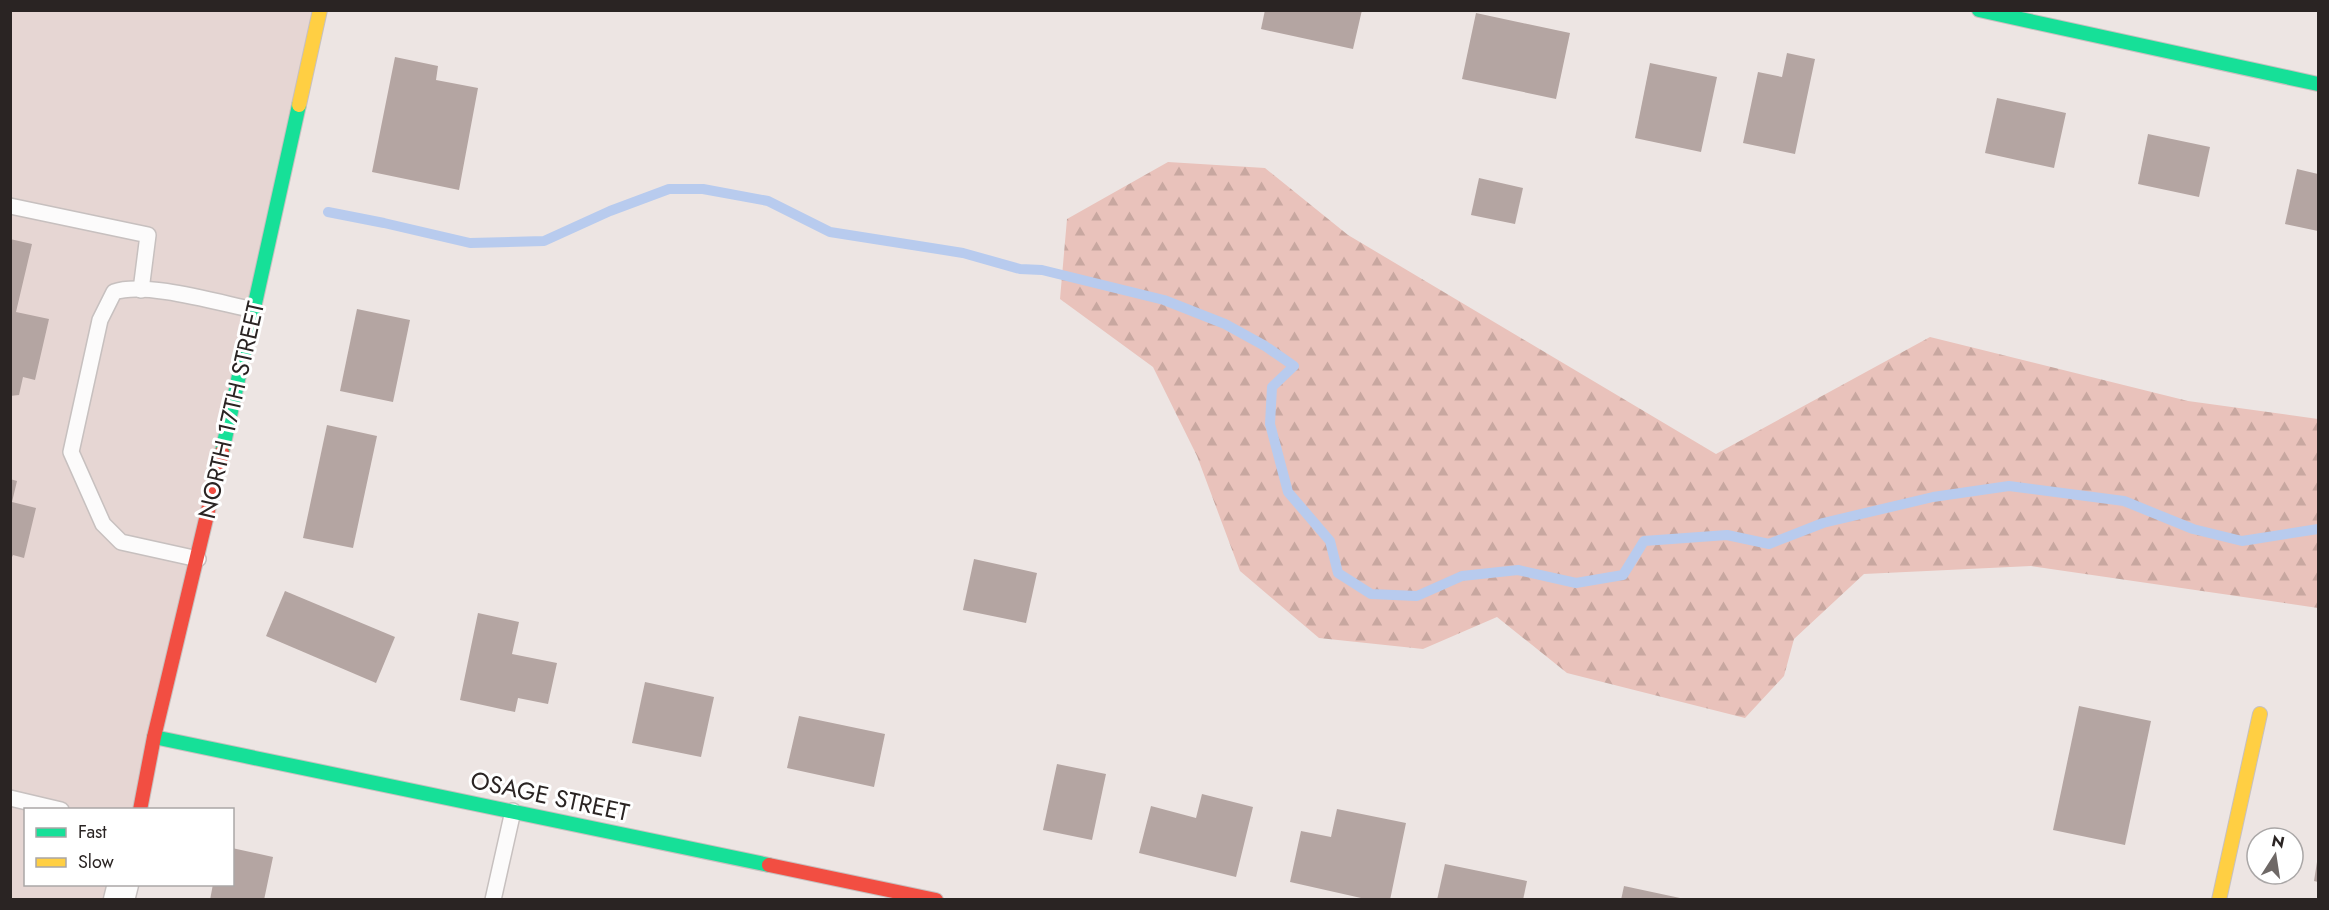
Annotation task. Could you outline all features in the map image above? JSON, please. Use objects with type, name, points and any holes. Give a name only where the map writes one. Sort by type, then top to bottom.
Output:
[{"type":"street","name":"NORTH 17TH STREET","points":[[140,808],[154,736],[198,559],[320,10]]},
{"type":"street","points":[[1979,10],[2319,84]]},
{"type":"street","points":[[2219,900],[2260,714]]},
{"type":"street","name":"OSAGE STREET","points":[[154,736],[513,812],[867,892],[936,900]]},
{"type":"lane","points":[[10,206],[148,235],[141,290]]},
{"type":"lane","points":[[198,559],[121,542],[103,524],[71,452],[100,320],[114,292],[124,288],[162,292],[254,310]]},
{"type":"lane","points":[[10,798],[52,808]]},
{"type":"lane","points":[[493,900],[513,812]]},
{"type":"shaded area","points":[[10,11],[318,11],[140,808],[24,808],[24,886],[123,886],[119,899],[11,899]]},
{"type":"green space","points":[[1168,162],[1265,168],[1348,235],[1716,454],[1930,337],[2188,401],[2318,419],[2318,608],[2031,566],[1864,574],[1794,639],[1784,676],[1745,718],[1567,673],[1497,617],[1423,649],[1319,638],[1240,571],[1197,456],[1153,367],[1060,299],[1067,219]]},
{"type":"building","points":[[1265,10],[1362,10],[1353,49],[1261,29]]},
{"type":"building","points":[[1476,13],[1570,33],[1556,99],[1462,79]]},
{"type":"building","points":[[1787,53],[1815,59],[1795,154],[1743,143],[1758,72],[1782,77]]},
{"type":"building","points":[[395,57],[438,66],[436,80],[478,88],[459,190],[372,172]]},
{"type":"building","points":[[1650,63],[1717,77],[1701,152],[1635,138]]},
{"type":"building","points":[[1997,98],[2066,113],[2054,168],[1985,153]]},
{"type":"building","points":[[2148,134],[2210,147],[2199,197],[2138,184]]},
{"type":"building","points":[[2297,169],[2318,174],[2318,231],[2285,224]]},
{"type":"building","points":[[1479,178],[1523,188],[1515,224],[1471,215]]},
{"type":"building","points":[[10,239],[32,244],[16,312],[49,319],[35,380],[23,377],[19,395],[10,396]]},
{"type":"building","points":[[357,309],[410,320],[393,402],[340,391]]},
{"type":"building","points":[[327,425],[377,436],[353,548],[303,538]]},
{"type":"building","points":[[10,479],[17,481],[12,502],[36,508],[24,558],[13,555],[11,559]]},
{"type":"building","points":[[974,559],[1037,573],[1026,623],[963,610]]},
{"type":"building","points":[[285,591],[395,637],[376,683],[266,636]]},
{"type":"building","points":[[478,613],[519,622],[512,654],[557,663],[548,704],[518,698],[515,712],[460,700]]},
{"type":"building","points":[[645,682],[714,697],[701,757],[632,743]]},
{"type":"building","points":[[2079,706],[2151,721],[2125,845],[2053,830]]},
{"type":"building","points":[[799,716],[885,734],[874,787],[787,768]]},
{"type":"building","points":[[1057,764],[1106,774],[1092,840],[1043,830]]},
{"type":"building","points":[[1202,794],[1253,807],[1236,877],[1139,853],[1151,806],[1196,818]]},
{"type":"building","points":[[1337,809],[1406,823],[1390,900],[1370,900],[1290,882],[1301,831],[1331,837]]},
{"type":"building","points":[[234,848],[273,857],[264,900],[210,900],[213,886],[234,886]]},
{"type":"building","points":[[2318,863],[2318,882],[2314,881]]},
{"type":"building","points":[[1445,864],[1527,881],[1523,900],[1437,900]]},
{"type":"building","points":[[1624,886],[1680,898],[1680,900],[1621,900]]},
{"type":"waterway","points":[[328,212],[470,243],[544,241],[610,211],[669,189],[703,189],[768,201],[830,232],[963,253],[1020,269],[1042,270],[1164,300],[1225,324],[1265,346],[1294,366],[1272,387],[1270,424],[1288,492],[1330,541],[1338,573],[1371,594],[1417,596],[1462,576],[1518,570],[1576,583],[1623,575],[1644,541],[1727,535],[1769,544],[1823,523],[1933,497],[2009,486],[2124,501],[2193,529],[2242,541],[2318,529]]},
{"type":"traffic: fast","points":[[1979,10],[2318,84]]},
{"type":"traffic: fast","points":[[222,452],[299,105]]},
{"type":"traffic: fast","points":[[154,737],[769,865]]},
{"type":"traffic: slow","points":[[299,105],[320,10]]},
{"type":"traffic: slow","points":[[2219,900],[2260,714]]},
{"type":"traffic: jam","points":[[140,808],[154,737],[222,452]]},
{"type":"traffic: jam","points":[[769,865],[936,900]]}]
